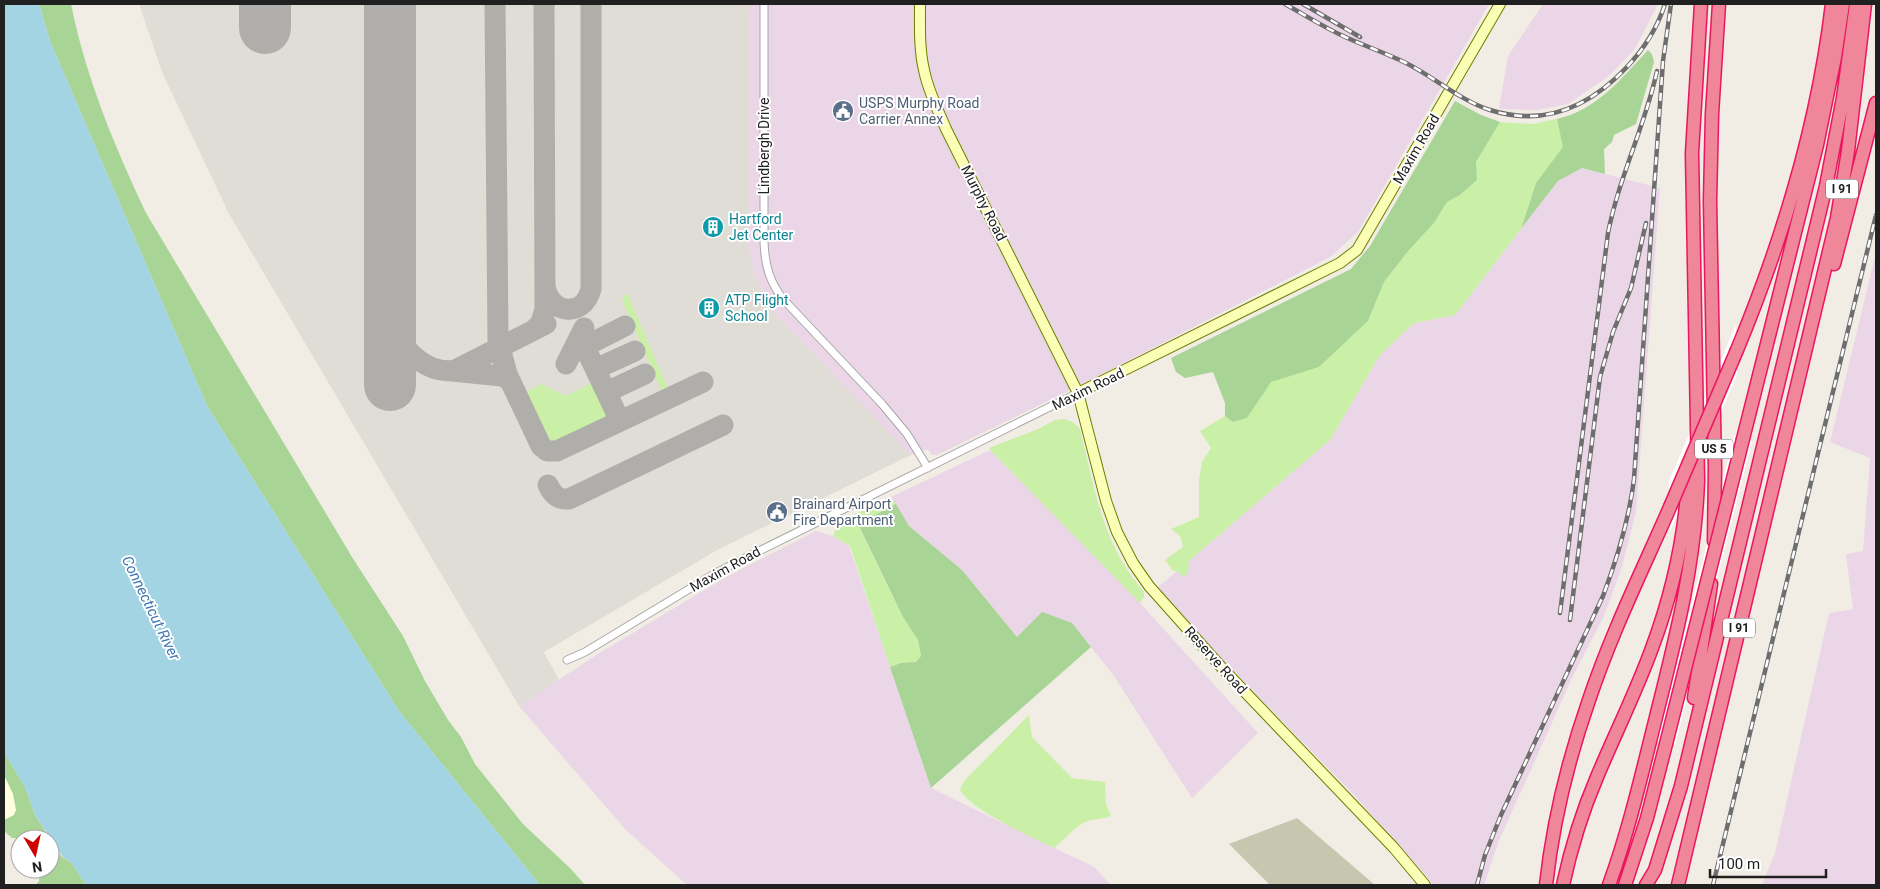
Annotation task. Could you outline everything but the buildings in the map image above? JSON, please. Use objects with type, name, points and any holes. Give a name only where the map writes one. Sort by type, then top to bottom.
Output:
[{"type":"highway","name":"US 5","points":[[1609,885],[1636,797],[1686,593],[1693,551],[1697,495],[1692,146],[1701,4]]},
{"type":"highway","name":"US 5","points":[[1642,885],[1667,812],[1686,737],[1702,652],[1712,564],[1716,492],[1710,201],[1712,114],[1719,4]]},
{"type":"highway","points":[[1546,885],[1551,846],[1564,784],[1586,709],[1612,639],[1736,350],[1775,251],[1796,184],[1821,79],[1832,4]]},
{"type":"highway","points":[[1626,885],[1647,818],[1817,145],[1835,57],[1843,4]]},
{"type":"highway","points":[[1646,885],[1655,870],[1681,786],[1818,221],[1843,98],[1856,4]]},
{"type":"highway","name":"I 91","points":[[1678,885],[1839,207],[1865,4]]},
{"type":"highway","points":[[1800,371],[1819,327],[1876,103]]},
{"type":"highway","points":[[1563,885],[1585,808],[1650,656],[1673,582],[1682,539],[1686,504],[1690,453],[1689,394],[1695,354]]},
{"type":"street","name":"Lindbergh Drive","points":[[764,4],[764,257],[769,278],[783,300],[896,421],[916,447],[928,468]]},
{"type":"street","name":"Murphy Road","points":[[920,4],[921,52],[924,71],[933,99],[946,129],[1078,393]]},
{"type":"street","name":"Maxim Road","points":[[567,660],[585,652],[714,574],[741,560],[1340,263],[1357,250],[1500,4]]},
{"type":"street","name":"Reserve Road","points":[[1078,393],[1106,500],[1117,532],[1133,563],[1149,586],[1223,669],[1394,848],[1425,885]]},
{"type":"shaded area","points":[[139,4],[749,4],[750,252],[754,274],[767,301],[779,318],[911,455],[719,549],[544,652],[559,680],[519,706],[229,214],[162,72]]},
{"type":"shaded area","points":[[749,4],[1489,4],[1358,232],[1330,257],[1093,379],[937,455],[932,455],[928,449],[911,455],[877,422],[779,318],[767,301],[754,274],[750,252]]},
{"type":"shaded area","points":[[1543,4],[1658,4],[1635,49],[1609,76],[1568,104],[1538,110],[1499,109],[1508,56]]},
{"type":"shaded area","points":[[1582,168],[1660,188],[1636,512],[1621,570],[1604,616],[1572,678],[1498,843],[1484,885],[1434,885],[1353,794],[1221,658],[1157,588],[1330,440],[1380,355],[1414,323],[1455,315],[1558,181]]},
{"type":"shaded area","points":[[1876,253],[1876,885],[1762,885],[1775,853],[1829,613],[1853,609],[1846,554],[1863,551],[1870,458],[1830,442]]},
{"type":"shaded area","points":[[990,450],[1131,593],[1258,733],[1192,798],[1114,676],[1072,623],[1017,637],[962,570],[909,526],[891,497]]},
{"type":"shaded area","points":[[816,531],[833,536],[849,546],[931,788],[1094,867],[1111,885],[687,885],[625,829],[519,706],[601,652],[726,577]]},
{"type":"shaded area","points":[[4,752],[32,807],[4,825]]},
{"type":"shaded area","points":[[1297,818],[1375,885],[1270,885],[1229,844]]},
{"type":"green space","points":[[39,4],[71,4],[77,31],[102,111],[146,213],[352,557],[403,636],[425,681],[448,720],[461,737],[475,764],[523,824],[571,869],[585,885],[540,885],[399,711],[207,406],[50,41]]},
{"type":"green space","points":[[1648,50],[1652,54],[1654,62],[1636,124],[1614,135],[1612,142],[1604,149],[1605,174],[1582,168],[1558,181],[1521,229],[1536,183],[1563,147],[1557,119],[1571,115],[1596,101],[1618,82]]},
{"type":"green space","points":[[1455,101],[1481,115],[1500,122],[1476,162],[1477,180],[1460,195],[1447,202],[1434,223],[1409,250],[1384,282],[1368,321],[1319,367],[1271,382],[1247,418],[1233,422],[1225,416],[1225,403],[1213,372],[1185,378],[1176,372],[1171,358],[1351,269],[1370,246]]},
{"type":"green space","points":[[1557,119],[1564,147],[1536,183],[1521,229],[1455,315],[1414,323],[1380,355],[1330,440],[1189,561],[1188,573],[1183,577],[1177,571],[1173,571],[1165,560],[1183,547],[1180,536],[1171,529],[1199,517],[1199,480],[1202,462],[1211,448],[1200,431],[1225,416],[1233,422],[1247,418],[1271,381],[1319,367],[1368,321],[1384,282],[1409,250],[1434,223],[1447,202],[1460,195],[1477,180],[1476,162],[1500,122],[1532,124]]},
{"type":"green space","points":[[625,294],[628,295],[667,387],[663,391],[660,388],[622,300]]},
{"type":"green space","points":[[598,380],[612,409],[611,417],[563,441],[554,442],[548,439],[537,424],[524,393],[541,384],[566,396]]},
{"type":"green space","points":[[1064,419],[1073,422],[1080,429],[1096,497],[1107,530],[1124,565],[1144,592],[1144,597],[1140,603],[989,448],[1038,429],[1055,420]]},
{"type":"green space","points":[[891,497],[896,504],[858,525],[903,617],[918,640],[921,656],[916,662],[901,663],[890,667],[850,546],[833,536],[838,524],[843,520]]},
{"type":"green space","points":[[896,504],[909,526],[962,570],[1017,637],[1042,612],[1072,623],[1091,647],[931,788],[890,667],[901,663],[916,662],[921,656],[918,640],[903,617],[858,524]]},
{"type":"green space","points":[[1029,715],[1032,737],[1072,778],[1105,782],[1106,804],[1111,816],[1083,823],[1054,848],[989,815],[960,790],[964,781]]},
{"type":"green space","points":[[4,752],[25,787],[35,815],[44,829],[10,829],[10,836],[4,831],[4,820],[14,815],[16,810],[13,794],[4,775]]},
{"type":"green space","points":[[60,854],[71,862],[86,885],[36,885],[39,879],[60,879]]},
{"type":"water","name":"Connecticut River","points":[[4,4],[39,4],[50,41],[207,406],[399,711],[540,885],[86,885],[71,862],[60,852],[60,829],[44,829],[35,815],[25,787],[4,752]]},
{"type":"pier","points":[[1736,325],[1737,375],[1670,532],[1669,481]]},
{"type":"pier","points":[[1734,436],[1752,441],[1675,746],[1657,741]]},
{"type":"taxiway","points":[[495,4],[498,340],[507,374],[541,446],[547,451],[557,451],[703,382]]},
{"type":"taxiway","points":[[534,330],[541,323],[545,309],[544,4]]},
{"type":"taxiway","points":[[545,285],[552,302],[566,309],[574,309],[581,305],[587,299],[591,289],[591,4]]},
{"type":"taxiway","points":[[390,305],[396,332],[406,348],[412,355],[428,366],[446,371],[455,370],[546,324]]},
{"type":"taxiway","points":[[574,352],[625,326]]},
{"type":"taxiway","points":[[566,364],[584,328]]},
{"type":"taxiway","points":[[581,334],[581,339],[620,421]]},
{"type":"taxiway","points":[[592,362],[602,366],[635,351]]},
{"type":"taxiway","points":[[452,371],[502,376],[510,380]]},
{"type":"taxiway","points":[[604,386],[613,389],[645,374]]},
{"type":"taxiway","points":[[548,485],[556,496],[562,499],[569,499],[723,425]]},
{"type":"runway","points":[[265,4],[265,28]]},
{"type":"runway","points":[[390,4],[390,385]]},
{"type":"railway","points":[[1285,4],[1341,35],[1404,62],[1479,106],[1510,115],[1529,116],[1564,110],[1581,103],[1612,82],[1633,61],[1644,46],[1654,30],[1665,4]]},
{"type":"railway","points":[[1303,4],[1360,37]]},
{"type":"railway","points":[[1477,885],[1485,855],[1501,815],[1603,596],[1618,554],[1626,524],[1634,479],[1663,61],[1671,4]]},
{"type":"railway","points":[[1560,613],[1608,233],[1657,71]]},
{"type":"railway","points":[[1713,885],[1876,215]]},
{"type":"railway","points":[[1570,620],[1600,377],[1613,332],[1631,288],[1646,223]]},
{"type":"place","name":"USPS Murphy Road Carrier Annex","points":[[843,111]]},
{"type":"place","name":"Hartford Jet Center","points":[[713,227]]},
{"type":"place","name":"ATP Flight School","points":[[709,308]]},
{"type":"place","name":"Brainard Airport Fire Department","points":[[777,512]]}]
